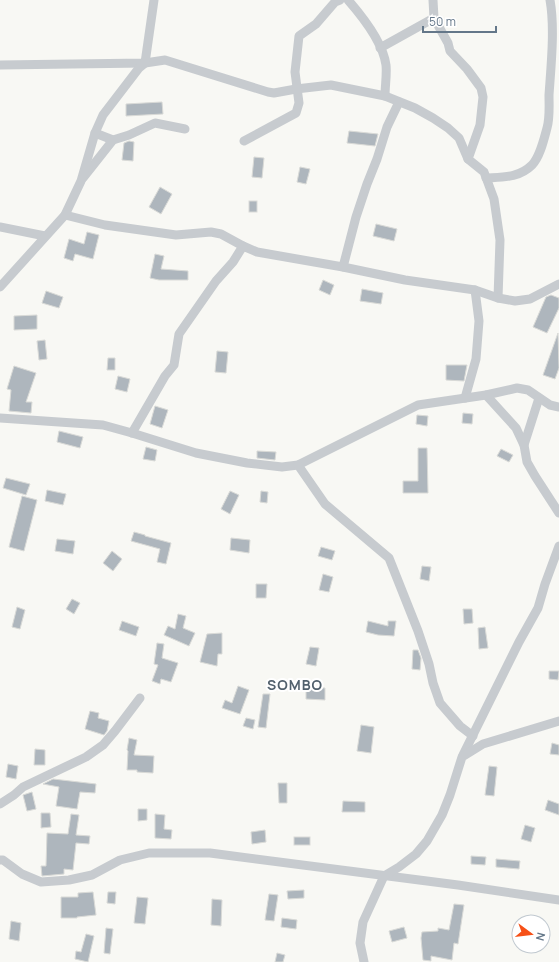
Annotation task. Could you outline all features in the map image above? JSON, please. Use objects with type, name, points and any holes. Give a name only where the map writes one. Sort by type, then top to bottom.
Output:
[{"type":"street","points":[[0,287],[65,215],[81,181],[95,133],[103,115],[144,63],[154,0]]},
{"type":"street","points":[[244,140],[296,113],[298,103],[295,72],[299,36],[316,24],[335,2],[340,0]]},
{"type":"street","points":[[348,0],[372,30],[380,48],[386,64],[385,96]]},
{"type":"street","points":[[433,0],[434,18],[448,42],[450,51],[467,69],[481,88],[483,97],[480,125],[468,160]]},
{"type":"street","points":[[486,178],[513,176],[521,173],[532,164],[537,156],[547,127],[552,60],[552,9],[550,0]]},
{"type":"street","points":[[380,48],[434,18]]},
{"type":"street","points":[[0,65],[144,63],[165,60],[268,92],[274,93],[296,88],[331,85],[385,96],[415,108],[448,128],[459,138],[468,160],[484,172],[494,199],[500,240],[498,298]]},
{"type":"street","points":[[343,267],[356,217],[367,184],[387,127],[399,102]]},
{"type":"street","points":[[81,181],[113,140],[129,135],[155,123],[185,129]]},
{"type":"street","points":[[95,133],[113,140]]},
{"type":"street","points":[[65,215],[105,225],[176,235],[211,232],[221,234],[257,252],[343,267],[405,280],[475,290],[498,298],[515,301],[530,299],[559,284]]},
{"type":"street","points":[[0,227],[46,236]]},
{"type":"street","points":[[132,433],[165,376],[174,365],[179,334],[216,281],[233,262],[243,246]]},
{"type":"street","points":[[465,398],[476,359],[479,321],[475,290]]},
{"type":"street","points":[[0,418],[103,426],[132,433],[196,454],[282,467],[298,465],[418,405],[486,395],[517,388],[528,390],[550,405],[559,407]]},
{"type":"street","points":[[486,395],[516,428],[524,445],[527,462],[559,513]]},
{"type":"street","points":[[524,445],[539,398]]},
{"type":"street","points":[[298,465],[325,504],[389,558],[418,631],[429,664],[432,683],[440,702],[460,726],[473,736]]},
{"type":"street","points":[[364,962],[360,943],[363,922],[384,876],[416,854],[427,841],[442,814],[450,795],[462,757],[519,642],[538,608],[559,546]]},
{"type":"street","points":[[0,804],[23,787],[86,757],[103,744],[115,732],[140,698]]},
{"type":"street","points":[[462,757],[483,744],[559,721]]},
{"type":"street","points":[[0,860],[3,860],[22,874],[41,882],[69,880],[92,875],[120,860],[149,853],[210,853],[384,876],[458,884],[559,900]]},
{"type":"building","points":[[162,102],[163,114],[126,116],[126,104]]},
{"type":"building","points":[[349,131],[378,134],[375,146],[347,143]]},
{"type":"building","points":[[129,141],[134,142],[133,161],[122,160],[124,143]]},
{"type":"building","points":[[254,157],[264,158],[262,178],[252,177]]},
{"type":"building","points":[[300,167],[310,169],[306,184],[297,182]]},
{"type":"building","points":[[160,187],[172,194],[161,214],[149,207]]},
{"type":"building","points":[[249,201],[257,201],[257,212],[249,212]]},
{"type":"building","points":[[376,224],[397,229],[394,241],[373,236]]},
{"type":"building","points":[[87,232],[99,235],[93,259],[75,254],[73,261],[64,258],[69,239],[84,244]]},
{"type":"building","points":[[155,254],[164,256],[161,269],[188,271],[188,280],[159,280],[150,278]]},
{"type":"building","points":[[323,280],[334,285],[330,295],[319,290]]},
{"type":"building","points":[[362,289],[383,293],[381,304],[360,301]]},
{"type":"building","points":[[46,291],[63,297],[59,308],[42,303]]},
{"type":"building","points":[[551,295],[559,298],[559,308],[547,333],[533,327],[546,297]]},
{"type":"building","points":[[37,315],[37,329],[14,330],[14,316]]},
{"type":"building","points":[[558,333],[559,368],[555,379],[543,375]]},
{"type":"building","points":[[45,340],[47,359],[39,360],[37,341]]},
{"type":"building","points":[[217,351],[228,352],[226,373],[215,372]]},
{"type":"building","points":[[108,358],[115,358],[115,370],[107,370]]},
{"type":"building","points":[[446,365],[467,365],[464,381],[446,380]]},
{"type":"building","points":[[14,366],[36,373],[26,402],[32,402],[31,413],[9,411],[11,390],[7,389]]},
{"type":"building","points":[[118,376],[130,379],[127,392],[115,389]]},
{"type":"building","points":[[155,406],[168,410],[162,428],[150,424]]},
{"type":"building","points":[[463,413],[473,414],[472,424],[462,423]]},
{"type":"building","points":[[417,415],[428,416],[427,426],[416,424]]},
{"type":"building","points":[[59,431],[83,437],[80,448],[57,442]]},
{"type":"building","points":[[146,447],[157,450],[155,461],[143,459]]},
{"type":"building","points":[[418,448],[427,448],[428,493],[403,493],[403,481],[418,481]]},
{"type":"building","points":[[501,449],[513,455],[509,462],[497,456]]},
{"type":"building","points":[[257,451],[276,452],[275,460],[257,458]]},
{"type":"building","points":[[6,478],[30,484],[26,495],[3,488]]},
{"type":"building","points":[[47,490],[66,494],[63,505],[45,501]]},
{"type":"building","points":[[230,491],[239,495],[230,514],[221,509]]},
{"type":"building","points":[[261,491],[268,492],[267,503],[260,502]]},
{"type":"building","points":[[22,496],[37,500],[24,551],[9,547]]},
{"type":"building","points":[[134,532],[171,543],[166,564],[157,562],[160,549],[131,541]]},
{"type":"building","points":[[231,538],[250,540],[249,553],[230,550]]},
{"type":"building","points":[[57,539],[75,541],[73,554],[55,551]]},
{"type":"building","points":[[321,547],[335,551],[332,560],[318,556]]},
{"type":"building","points":[[112,551],[122,559],[113,571],[103,563]]},
{"type":"building","points":[[422,566],[431,567],[429,581],[420,579]]},
{"type":"building","points":[[323,574],[333,577],[329,592],[319,590]]},
{"type":"building","points":[[256,584],[267,584],[266,598],[256,598]]},
{"type":"building","points":[[72,599],[80,603],[74,614],[66,609]]},
{"type":"building","points":[[17,607],[25,610],[20,629],[12,627]]},
{"type":"building","points":[[463,609],[472,609],[473,623],[464,624]]},
{"type":"building","points":[[178,614],[186,616],[183,628],[195,633],[189,646],[164,635],[168,626],[175,629]]},
{"type":"building","points":[[122,621],[139,627],[136,636],[119,630]]},
{"type":"building","points":[[368,621],[388,626],[388,621],[396,621],[394,636],[378,635],[366,632]]},
{"type":"building","points":[[485,627],[488,648],[479,649],[478,628]]},
{"type":"building","points":[[222,633],[222,654],[218,654],[217,666],[200,662],[207,634]]},
{"type":"building","points":[[157,643],[164,644],[162,658],[178,663],[171,682],[161,679],[160,684],[152,681],[158,665],[154,664]]},
{"type":"building","points":[[310,647],[319,648],[316,666],[306,664]]},
{"type":"building","points":[[413,650],[418,650],[421,658],[420,670],[412,669]]},
{"type":"building","points":[[549,671],[559,671],[558,680],[549,679]]},
{"type":"building","points":[[238,686],[249,690],[240,714],[222,708],[225,700],[232,703]]},
{"type":"building","points":[[306,687],[325,688],[325,700],[306,699]]},
{"type":"building","points":[[263,694],[270,694],[266,728],[258,727]]},
{"type":"building","points":[[90,711],[99,713],[98,718],[109,721],[107,731],[104,735],[85,729]]},
{"type":"building","points":[[246,718],[255,720],[253,729],[243,726]]},
{"type":"building","points":[[361,725],[374,727],[371,753],[357,751]]},
{"type":"building","points":[[129,738],[137,740],[134,755],[154,756],[153,773],[127,770],[127,750]]},
{"type":"building","points":[[552,743],[559,745],[559,755],[550,754]]},
{"type":"building","points":[[35,749],[45,750],[45,765],[34,765]]},
{"type":"building","points":[[8,764],[18,766],[16,779],[6,777]]},
{"type":"building","points":[[489,766],[497,767],[494,796],[485,795]]},
{"type":"building","points":[[53,779],[96,784],[95,793],[80,792],[77,809],[56,806],[59,787],[43,784]]},
{"type":"building","points":[[278,783],[287,783],[287,803],[279,803]]},
{"type":"building","points":[[32,792],[36,809],[27,811],[23,795]]},
{"type":"building","points":[[548,800],[559,804],[559,815],[545,810]]},
{"type":"building","points":[[343,801],[365,802],[365,812],[342,812]]},
{"type":"building","points":[[138,809],[147,809],[147,820],[138,821]]},
{"type":"building","points":[[41,813],[50,813],[51,827],[41,828]]},
{"type":"building","points":[[71,814],[79,815],[76,835],[90,836],[89,844],[76,843],[73,870],[64,869],[64,874],[42,876],[41,866],[46,866],[47,833],[68,834]]},
{"type":"building","points":[[155,814],[165,815],[164,829],[172,830],[171,839],[155,838]]},
{"type":"building","points":[[525,825],[535,828],[531,842],[521,839]]},
{"type":"building","points":[[265,830],[266,842],[252,844],[251,832]]},
{"type":"building","points":[[294,837],[310,837],[310,845],[294,845]]},
{"type":"building","points":[[471,856],[486,857],[485,865],[471,864]]},
{"type":"building","points":[[496,859],[520,861],[519,869],[496,867]]},
{"type":"building","points":[[304,890],[304,898],[288,899],[287,891]]},
{"type":"building","points":[[93,892],[96,915],[77,918],[61,918],[61,897],[78,897],[78,893]]},
{"type":"building","points":[[108,892],[116,892],[115,904],[107,903]]},
{"type":"building","points":[[269,894],[278,895],[274,921],[265,920]]},
{"type":"building","points":[[137,897],[148,898],[145,924],[134,923]]},
{"type":"building","points":[[212,899],[222,900],[221,926],[211,925]]},
{"type":"building","points":[[454,904],[464,905],[458,944],[454,943],[452,960],[431,956],[431,961],[423,960],[421,938],[422,932],[438,931],[438,928],[449,930]]},
{"type":"building","points":[[282,918],[297,920],[296,929],[281,927]]},
{"type":"building","points":[[11,921],[21,923],[19,941],[9,939]]},
{"type":"building","points":[[404,927],[407,938],[392,942],[389,931]]},
{"type":"building","points":[[106,928],[113,929],[110,954],[104,953]]},
{"type":"building","points":[[86,934],[94,936],[88,962],[75,959],[76,951],[81,952]]},
{"type":"building","points":[[277,953],[285,955],[283,962],[275,962]]},
{"type":"district","name":"SOMBO","points":[[295,684]]}]
